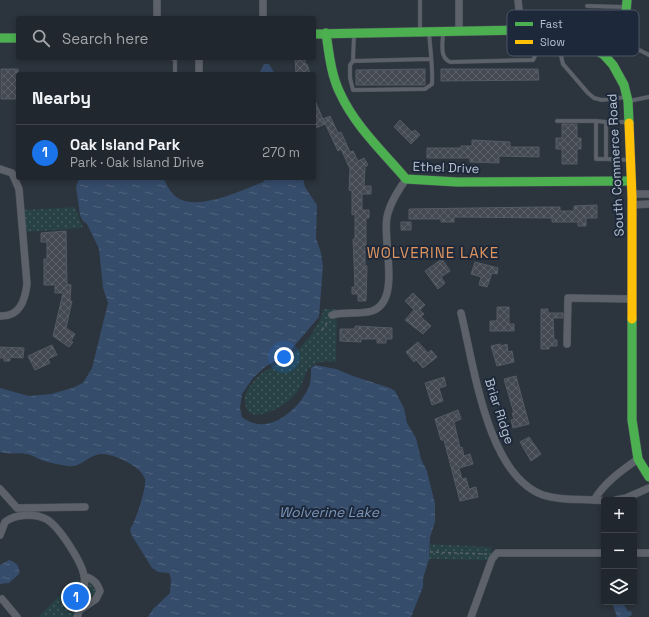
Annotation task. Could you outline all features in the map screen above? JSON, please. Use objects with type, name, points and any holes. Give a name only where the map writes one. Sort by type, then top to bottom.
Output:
[{"type":"street","points":[[157,0],[157,16]]},
{"type":"street","points":[[263,0],[263,16]]},
{"type":"street","points":[[459,0],[459,31]]},
{"type":"street","points":[[518,0],[519,10]]},
{"type":"street","name":"South Commerce Road","points":[[316,34],[507,30]]},
{"type":"street","name":"Ethel Drive","points":[[326,33],[330,58],[339,92],[351,115],[406,179],[418,181],[457,182],[632,180]]},
{"type":"street","points":[[0,38],[16,38]]},
{"type":"street","name":"South Commerce Road","points":[[605,56],[624,85],[627,99],[632,180],[632,420],[638,459],[649,477]]},
{"type":"street","points":[[199,60],[199,72]]},
{"type":"street","points":[[0,169],[12,173],[18,189],[26,284],[25,297],[20,307],[15,313],[0,316]]},
{"type":"street","points":[[332,315],[372,310],[381,305],[386,296],[389,284],[387,218],[394,198],[406,179]]},
{"type":"street","points":[[632,194],[649,194]]},
{"type":"street","points":[[632,205],[649,204]]},
{"type":"street","points":[[567,344],[568,298],[632,299]]},
{"type":"street","name":"Briar Ridge","points":[[462,313],[484,409],[494,442],[510,471],[523,485],[543,495],[564,500],[601,501]]},
{"type":"street","points":[[594,500],[600,490],[616,474],[638,459]]},
{"type":"street","points":[[628,497],[649,488]]},
{"type":"street","points":[[0,489],[17,508],[47,520],[55,527],[79,562],[84,576],[84,591],[78,614]]},
{"type":"street","points":[[0,535],[3,525],[8,519],[30,512],[85,507]]},
{"type":"street","points":[[471,617],[492,559],[497,553],[601,553]]},
{"type":"street","points":[[637,553],[649,553]]},
{"type":"street","points":[[78,614],[96,599],[100,591],[98,584],[84,576]]},
{"type":"street","points":[[2,599],[17,617]]},
{"type":"lane","points":[[354,33],[353,61],[350,65],[350,78],[353,90],[425,89],[432,84],[433,69],[424,31],[420,0]]},
{"type":"lane","points":[[587,6],[627,4]]},
{"type":"lane","points":[[443,31],[443,54],[445,59],[450,62],[533,60],[534,56]]},
{"type":"lane","points":[[639,50],[649,55]]},
{"type":"lane","points":[[561,56],[563,64],[588,94],[594,98],[602,100],[649,98]]},
{"type":"lane","points":[[353,61],[430,59]]},
{"type":"lane","points":[[175,60],[175,72]]},
{"type":"lane","points":[[557,121],[629,122]]},
{"type":"lane","points":[[596,121],[596,159],[630,160]]},
{"type":"lane","points":[[606,122],[606,159]]},
{"type":"path","points":[[322,330],[332,315]]},
{"type":"path","points":[[430,552],[497,553]]},
{"type":"green space","points":[[75,207],[83,228],[25,232],[23,210]]},
{"type":"green space","points":[[323,309],[337,309],[336,362],[324,362],[310,367],[297,393],[290,400],[265,414],[252,414],[247,410],[245,396],[255,379],[266,370],[290,357],[300,348],[317,326]]},
{"type":"green space","points":[[430,544],[491,547],[492,552],[488,560],[429,559]]},
{"type":"green space","points":[[76,579],[79,582],[84,579],[90,581],[96,592],[74,617],[38,617]]},
{"type":"water","points":[[264,64],[269,64],[274,72],[260,72]]},
{"type":"water","name":"Wolverine Lake","points":[[78,180],[164,180],[173,194],[181,200],[204,202],[230,195],[265,180],[303,180],[305,187],[317,205],[316,238],[321,253],[323,266],[319,317],[289,352],[265,367],[253,378],[242,394],[240,408],[242,417],[252,422],[261,424],[271,423],[290,412],[304,396],[309,387],[311,380],[311,368],[315,365],[336,369],[395,391],[404,408],[407,423],[416,438],[421,459],[427,471],[435,504],[435,522],[430,537],[429,559],[423,579],[423,587],[411,617],[148,617],[153,609],[170,593],[171,579],[169,573],[158,572],[152,568],[131,534],[130,529],[137,513],[144,489],[145,479],[142,474],[133,465],[120,458],[102,454],[93,456],[77,465],[68,466],[44,461],[27,454],[0,452],[0,388],[29,396],[51,394],[83,383],[92,368],[108,303],[103,288],[99,249],[87,224],[83,221],[80,215],[76,187]]},
{"type":"water","points":[[9,560],[17,565],[19,574],[9,583],[0,584],[0,565]]},
{"type":"water","points":[[613,605],[624,605],[628,611],[631,611],[632,615],[628,617],[617,617]]},
{"type":"building","points":[[295,60],[305,60],[305,64],[307,64],[309,72],[296,72]]},
{"type":"building","points":[[1,69],[18,69],[18,72],[16,72],[16,99],[1,99]]},
{"type":"building","points":[[425,69],[425,85],[356,85],[356,70]]},
{"type":"building","points":[[441,69],[538,69],[539,80],[441,81]]},
{"type":"building","points":[[316,103],[325,124],[316,128]]},
{"type":"building","points":[[330,116],[338,133],[341,132],[350,152],[353,151],[358,161],[364,158],[368,165],[365,167],[364,186],[371,186],[371,194],[362,194],[362,210],[369,210],[369,218],[366,218],[365,248],[365,266],[367,266],[366,301],[358,301],[358,294],[352,294],[352,287],[355,287],[353,239],[355,239],[355,214],[352,215],[352,191],[349,190],[350,169],[341,149],[338,151],[323,119]]},
{"type":"building","points":[[400,120],[412,132],[415,130],[420,135],[411,144],[394,127]]},
{"type":"building","points":[[562,124],[577,124],[577,138],[581,138],[581,149],[577,149],[577,164],[562,164],[562,149],[556,149],[556,138],[562,138]]},
{"type":"building","points":[[472,140],[510,142],[510,147],[539,147],[539,157],[499,156],[499,163],[470,162],[470,158],[427,158],[427,148],[461,148],[461,146],[472,146]]},
{"type":"building","points":[[597,205],[597,218],[586,218],[586,226],[578,226],[578,222],[552,222],[552,218],[454,217],[454,222],[441,222],[441,219],[409,219],[409,209],[560,207],[560,211],[574,211],[574,206]]},
{"type":"building","points":[[401,222],[411,222],[411,230],[401,230]]},
{"type":"building","points":[[66,231],[67,284],[71,285],[70,301],[72,301],[66,328],[75,334],[71,341],[73,342],[69,347],[53,336],[63,293],[55,293],[55,285],[44,285],[44,259],[47,259],[47,242],[41,242],[41,233]]},
{"type":"building","points":[[442,259],[450,271],[441,277],[445,283],[438,289],[425,271]]},
{"type":"building","points":[[475,262],[498,268],[497,274],[492,273],[487,287],[479,285],[481,277],[471,274]]},
{"type":"building","points":[[413,293],[425,305],[420,310],[424,314],[421,317],[431,326],[423,334],[405,320],[414,310],[405,301]]},
{"type":"building","points":[[497,307],[509,307],[509,324],[514,324],[514,331],[490,331],[490,321],[497,321]]},
{"type":"building","points":[[541,309],[548,309],[548,313],[563,313],[563,318],[553,318],[554,340],[557,340],[557,346],[549,346],[549,349],[541,349]]},
{"type":"building","points":[[355,326],[392,328],[392,339],[386,339],[386,343],[377,343],[377,339],[361,339],[361,342],[340,341],[340,329],[355,329]]},
{"type":"building","points":[[418,342],[428,353],[431,350],[437,357],[423,368],[416,360],[414,362],[406,352]]},
{"type":"building","points":[[500,344],[501,346],[507,344],[508,352],[512,351],[514,362],[497,366],[491,346]]},
{"type":"building","points":[[52,345],[57,355],[48,359],[50,363],[35,370],[28,356]]},
{"type":"building","points":[[0,347],[24,348],[23,358],[10,357],[10,361],[4,361],[4,358],[0,358]]},
{"type":"building","points":[[516,376],[529,424],[513,428],[511,420],[514,419],[512,413],[514,413],[504,379]]},
{"type":"building","points":[[444,377],[446,386],[439,388],[443,401],[432,405],[425,383]]},
{"type":"building","points":[[458,410],[461,419],[454,422],[460,448],[462,447],[464,456],[470,454],[473,464],[459,468],[462,479],[466,478],[469,489],[476,487],[478,497],[460,501],[444,440],[441,440],[435,419]]},
{"type":"building","points":[[529,437],[541,454],[531,461],[520,442]]},
{"type":"traffic: fast","points":[[626,10],[627,0]]},
{"type":"traffic: fast","points":[[316,34],[507,30]]},
{"type":"traffic: fast","points":[[326,33],[334,79],[346,105],[361,128],[406,179],[457,182],[631,181]]},
{"type":"traffic: fast","points":[[0,38],[16,38]]},
{"type":"traffic: fast","points":[[605,56],[613,65],[624,85],[628,101],[629,123]]},
{"type":"traffic: fast","points":[[632,319],[632,420],[638,459],[649,477]]},
{"type":"traffic: slow","points":[[629,123],[632,197],[632,319]]},
{"type":"place","name":"Oak Island Park","points":[[76,597]]},
{"type":"district","name":"WOLVERINE LAKE","points":[[433,253]]}]
